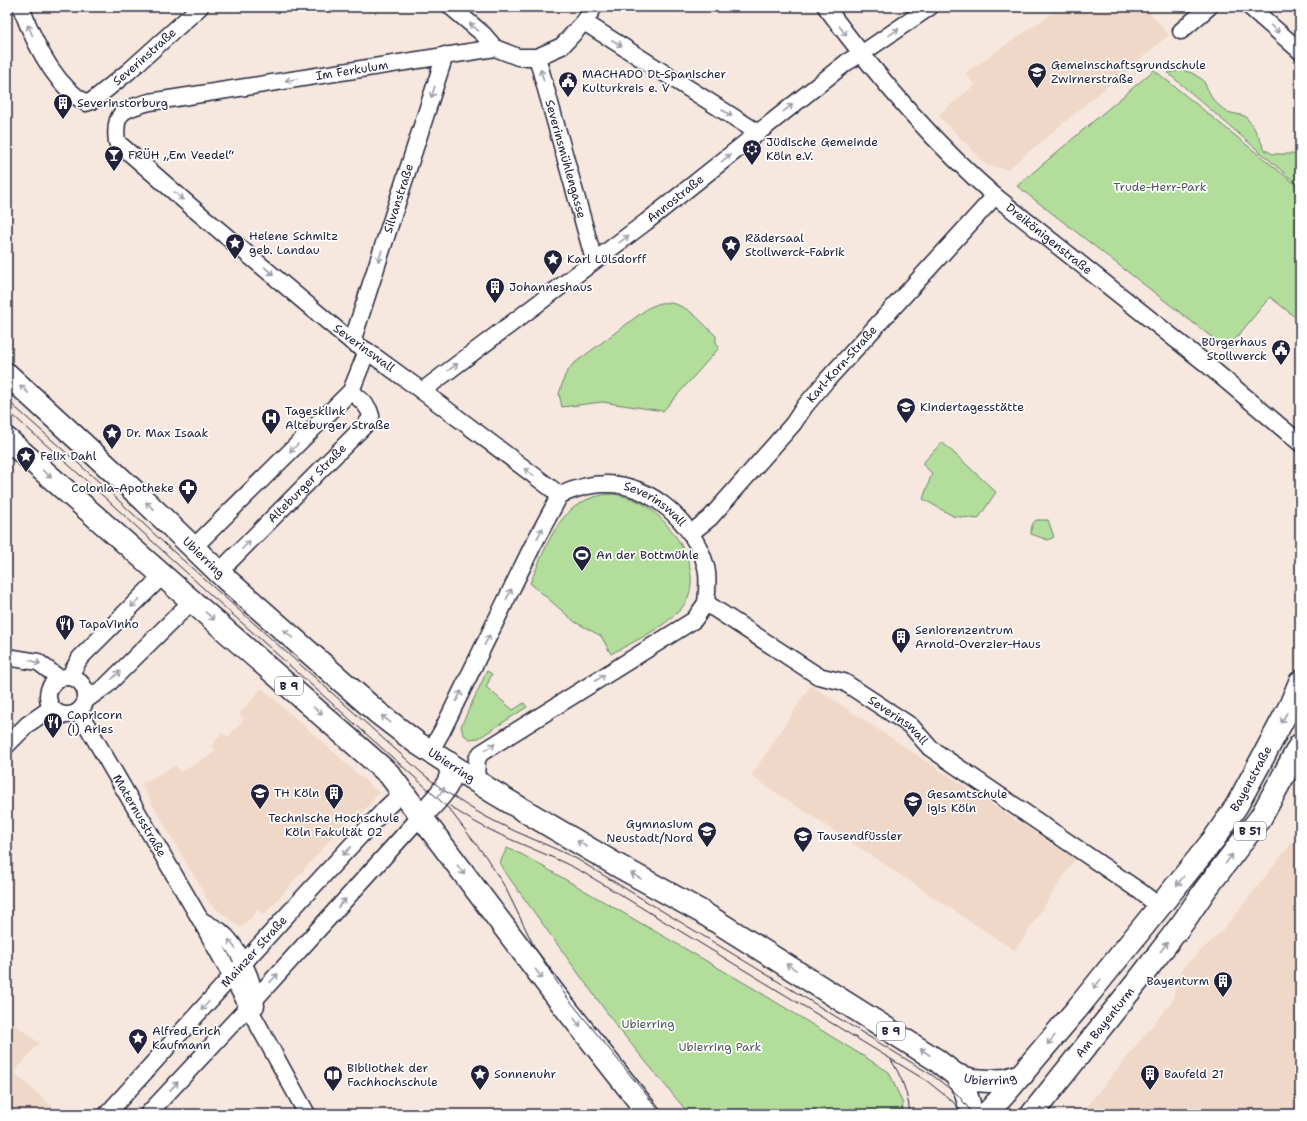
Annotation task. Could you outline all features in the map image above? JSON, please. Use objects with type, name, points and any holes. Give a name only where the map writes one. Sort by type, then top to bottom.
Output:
[{"type":"main road","name":"Ubierring","points":[[7,374],[219,572],[378,713],[430,752],[615,864],[700,910],[923,1051],[956,1075],[972,1080],[989,1081],[1006,1080],[1023,1074]]},
{"type":"main road","name":"B 9","points":[[7,439],[389,774],[553,992],[649,1114]]},
{"type":"main road","name":"Bayenstraße","points":[[1160,907],[1214,839],[1237,804],[1290,706],[1300,682]]},
{"type":"main road","name":"Am Bayenturm","points":[[1032,1114],[1141,978],[1184,921],[1205,890],[1261,817],[1300,746]]},
{"type":"main road","points":[[421,816],[443,790],[450,778],[451,772],[449,763]]},
{"type":"main road","name":"B 51","points":[[986,1114],[1023,1074],[1160,907]]},
{"type":"main road","points":[[1117,959],[1118,970],[1124,977],[1130,980],[1141,978]]},
{"type":"main road","points":[[1023,1074],[1023,1085],[1031,1097],[1037,1098],[1046,1096]]},
{"type":"main road","name":"Ubierring","points":[[956,1075],[965,1090],[972,1114]]},
{"type":"street","name":"Severinstraße","points":[[21,7],[27,25],[51,67],[62,82],[86,103],[92,101],[129,71],[200,7]]},
{"type":"street","points":[[451,7],[482,34],[495,48]]},
{"type":"street","name":"Im Ferkulum","points":[[117,142],[115,129],[116,122],[120,115],[126,110],[150,102],[495,48],[518,57],[537,57],[562,46],[584,22],[594,7]]},
{"type":"street","name":"Dreikönigenstraße","points":[[826,7],[861,54],[883,80],[939,142],[977,180],[995,196],[1204,362],[1300,443]]},
{"type":"street","name":"Annostraße","points":[[422,391],[651,218],[757,132],[847,62],[930,7]]},
{"type":"street","points":[[1181,31],[1209,7]]},
{"type":"street","points":[[1250,7],[1300,51]]},
{"type":"street","points":[[584,22],[757,132]]},
{"type":"street","name":"Silvanstraße","points":[[352,342],[445,55]]},
{"type":"street","name":"Severinsmühlengasse","points":[[537,57],[594,260]]},
{"type":"street","name":"Severinswall","points":[[117,142],[195,210],[352,342],[367,351],[422,391],[560,495],[589,485],[606,483],[642,491],[659,500],[676,515],[691,533],[700,550],[706,567],[708,586],[706,604],[818,676],[844,682],[910,726],[930,748],[1141,892],[1160,907]]},
{"type":"street","name":"Karl-Korn-Straße","points":[[691,533],[710,518],[793,424],[805,406],[826,381],[995,196]]},
{"type":"street","points":[[193,548],[351,391],[367,351]]},
{"type":"street","name":"Alteburger Straße","points":[[219,572],[368,422],[371,416],[369,410],[351,391]]},
{"type":"street","points":[[430,752],[442,731],[532,547],[560,495]]},
{"type":"street","points":[[162,575],[80,658],[64,677],[49,688],[47,695],[48,703],[51,708],[64,716],[71,715],[83,706],[106,686],[192,601]]},
{"type":"street","points":[[476,780],[477,759],[481,753],[694,620],[706,604]]},
{"type":"street","points":[[7,656],[38,662],[64,677],[82,684],[86,693],[83,706]]},
{"type":"street","name":"Maternusstraße","points":[[83,706],[232,978],[253,1008],[307,1114]]},
{"type":"street","points":[[7,745],[28,724],[51,708]]},
{"type":"street","name":"Mainzer Straße","points":[[107,1114],[232,978],[297,904],[386,808],[403,792]]},
{"type":"street","points":[[148,1114],[253,1008],[421,816]]},
{"type":"street","name":"Maternusstraße","points":[[200,919],[220,932],[234,945],[244,964],[253,1008]]},
{"type":"shaded area","name":"Gemeinschaftsgrundschule Zwirnerstraße","points":[[1061,7],[1145,7],[1169,35],[1007,170],[988,166],[977,157],[978,156],[938,115],[975,85],[965,73]]},
{"type":"shaded area","name":"Gesamtschule igis Köln","points":[[811,685],[1075,859],[1015,951],[751,776]]},
{"type":"shaded area","name":"TH Köln","points":[[262,688],[379,793],[357,819],[352,815],[264,915],[258,910],[241,928],[210,904],[141,784],[176,765],[180,772],[209,756],[216,750],[211,746],[222,733],[228,737],[244,719],[239,714]]},
{"type":"shaded area","points":[[1300,830],[1300,1114],[1081,1114],[1172,1001],[1181,969],[1222,931],[1294,840]]},
{"type":"shaded area","points":[[7,1018],[39,1043],[14,1073],[61,1114],[7,1114]]},
{"type":"green space","name":"Trude-Herr-Park","points":[[1154,70],[1300,188],[1299,320],[1270,297],[1227,349],[1017,186]]},
{"type":"green space","points":[[1182,70],[1192,73],[1203,80],[1212,98],[1227,112],[1245,116],[1253,126],[1265,150],[1273,154],[1292,154],[1300,156],[1300,178],[1296,183],[1168,73]]},
{"type":"green space","points":[[660,303],[677,305],[691,312],[716,336],[716,342],[719,348],[663,411],[602,402],[562,407],[559,394],[565,375],[572,365],[648,308]]},
{"type":"green space","points":[[942,442],[996,492],[978,519],[953,516],[923,499],[932,473],[922,464]]},
{"type":"green space","points":[[613,494],[637,501],[656,513],[675,536],[683,549],[689,563],[691,578],[690,592],[684,605],[678,612],[661,626],[611,654],[601,636],[575,622],[530,583],[551,537],[568,512],[580,503],[595,497]]},
{"type":"green space","points":[[1036,520],[1048,520],[1054,537],[1048,540],[1031,534],[1032,526]]},
{"type":"green space","points":[[487,671],[492,674],[486,687],[513,710],[524,703],[527,707],[479,738],[469,739],[463,734],[461,726]]},
{"type":"green space","name":"Ubierring Park","points":[[507,848],[523,855],[753,988],[889,1072],[903,1104],[902,1114],[689,1114],[618,1028],[505,872],[500,862]]},
{"type":"tram line","points":[[7,400],[98,481],[166,545],[423,774],[440,787],[466,805],[494,821],[575,858],[932,1075],[958,1095],[973,1114]]},
{"type":"tram line","points":[[7,410],[449,809],[486,857],[505,887],[535,948],[566,996],[662,1114]]},
{"type":"tram line","points":[[450,806],[484,827],[556,859],[591,877],[927,1081],[952,1101],[964,1114]]},
{"type":"tram line","points":[[891,1060],[904,1086],[910,1114]]},
{"type":"place","name":"Gemeinschaftsgrundschule Zwirnerstraße","points":[[1037,89]]},
{"type":"place","name":"MACHADO Dt-Spanischer Kulturkreis e. V","points":[[568,98]]},
{"type":"place","name":"Severinstorburg","points":[[63,120]]},
{"type":"place","name":"Jüdische Gemeinde Köln e.V.","points":[[752,166]]},
{"type":"place","name":"FRÜH „Em Veedel“","points":[[114,172]]},
{"type":"place","name":"Helene Schmitz geb. Landau","points":[[235,260]]},
{"type":"place","name":"Rädersaal Stollwerck-Fabrik","points":[[731,262]]},
{"type":"place","name":"Karl Lülsdorff","points":[[553,276]]},
{"type":"place","name":"Johanneshaus","points":[[495,304]]},
{"type":"place","name":"Bürgerhaus Stollwerck","points":[[1281,366]]},
{"type":"place","name":"Kindertagesstätte","points":[[906,424]]},
{"type":"place","name":"Tagesklink Alteburger Straße","points":[[271,435]]},
{"type":"place","name":"Dr. Max Isaak","points":[[112,450]]},
{"type":"place","name":"Felix Dahl","points":[[26,473]]},
{"type":"place","name":"Colonia-Apotheke","points":[[188,505]]},
{"type":"place","name":"An der Bottmühle","points":[[582,572]]},
{"type":"place","name":"TapaVinho","points":[[65,641]]},
{"type":"place","name":"Seniorenzentrum Arnold-Overzier-Haus","points":[[901,654]]},
{"type":"place","name":"Capricorn (i) Aries","points":[[53,739]]},
{"type":"place","name":"TH Köln","points":[[260,810]]},
{"type":"place","name":"Technische Hochschule Köln Fakultät 02","points":[[334,810]]},
{"type":"place","name":"Gesamtschule igis Köln","points":[[913,818]]},
{"type":"place","name":"Gymnasium Neustadt/Nord","points":[[707,848]]},
{"type":"place","name":"Tausendfüssler","points":[[803,853]]},
{"type":"place","name":"Bayenturm","points":[[1223,998]]},
{"type":"place","name":"Alfred Erich Kaufmann","points":[[138,1055]]},
{"type":"place","name":"Sonnenuhr","points":[[480,1091]]},
{"type":"place","name":"Baufeld 21","points":[[1150,1091]]},
{"type":"place","name":"Bibliothek der Fachhochschule","points":[[333,1092]]}]
